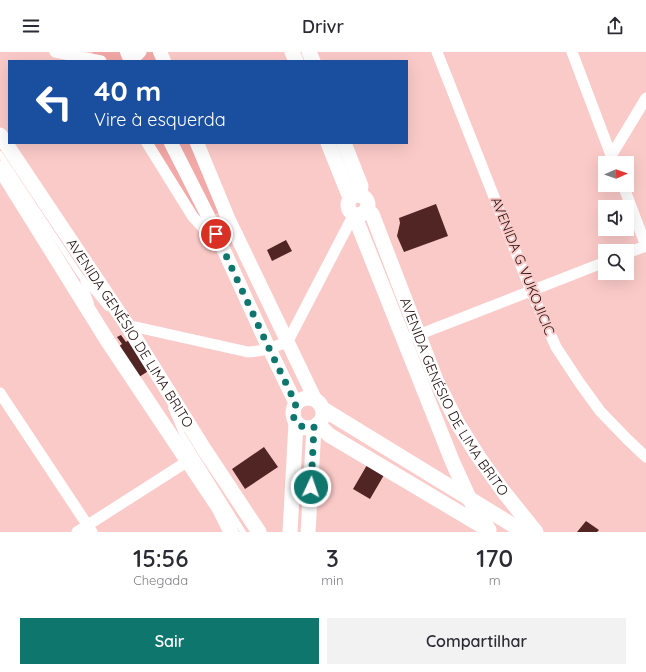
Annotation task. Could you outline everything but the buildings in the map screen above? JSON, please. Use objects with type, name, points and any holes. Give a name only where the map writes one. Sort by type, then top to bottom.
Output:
[{"type":"main road","name":"AVENIDA GENÉSIO DE LIMA BRITO","points":[[0,135],[127,325],[204,449],[259,532]]},
{"type":"main road","points":[[328,144],[348,193],[355,196]]},
{"type":"main road","points":[[344,144],[361,186],[355,196],[349,201],[348,206],[350,211],[359,213]]},
{"type":"main road","name":"AVENIDA GENÉSIO DE LIMA BRITO","points":[[0,168],[107,340],[219,508],[231,532]]},
{"type":"main road","name":"AVENIDA GENÉSIO DE LIMA BRITO","points":[[359,213],[372,214],[453,463],[470,500],[490,531]]},
{"type":"main road","name":"AVENIDA GENÉSIO DE LIMA BRITO","points":[[412,338],[436,380],[458,424],[478,456],[503,491],[536,532]]},
{"type":"main road","points":[[290,532],[296,423],[293,417],[293,410],[301,399],[308,397],[470,500],[524,532]]},
{"type":"main road","points":[[296,423],[308,428],[316,426],[322,420],[324,414],[319,404]]},
{"type":"main road","points":[[316,426],[490,531]]},
{"type":"main road","points":[[308,532],[316,426]]},
{"type":"street","points":[[55,52],[95,59]]},
{"type":"street","points":[[133,60],[141,52]]},
{"type":"street","name":"AVENIDA G VUKOJICIC","points":[[437,52],[531,291],[556,347],[600,411],[627,440],[646,457]]},
{"type":"street","points":[[572,52],[611,156]]},
{"type":"street","points":[[615,156],[646,98]]},
{"type":"street","points":[[147,144],[192,217],[222,249]]},
{"type":"street","points":[[172,144],[210,220],[222,249],[296,404]]},
{"type":"street","points":[[197,144],[228,218],[319,404]]},
{"type":"street","points":[[625,192],[646,246],[634,251]]},
{"type":"street","points":[[127,325],[248,352],[270,349],[288,341],[359,213]]},
{"type":"street","points":[[412,338],[598,265]]},
{"type":"street","points":[[0,394],[90,529]]},
{"type":"street","points":[[78,532],[90,529],[188,461]]},
{"type":"lane","points":[[0,154],[80,275],[112,316]]},
{"type":"lane","points":[[80,275],[94,310],[164,415],[182,434]]},
{"type":"lane","points":[[145,366],[171,408],[182,434],[243,532]]},
{"type":"shaded area","points":[[92,52],[157,52],[161,60],[97,60]]},
{"type":"shaded area","points":[[152,144],[194,144],[221,212],[201,220]]},
{"type":"route","points":[[216,234],[296,404],[293,410],[293,417],[296,423],[308,428],[314,427],[311,487]]}]
